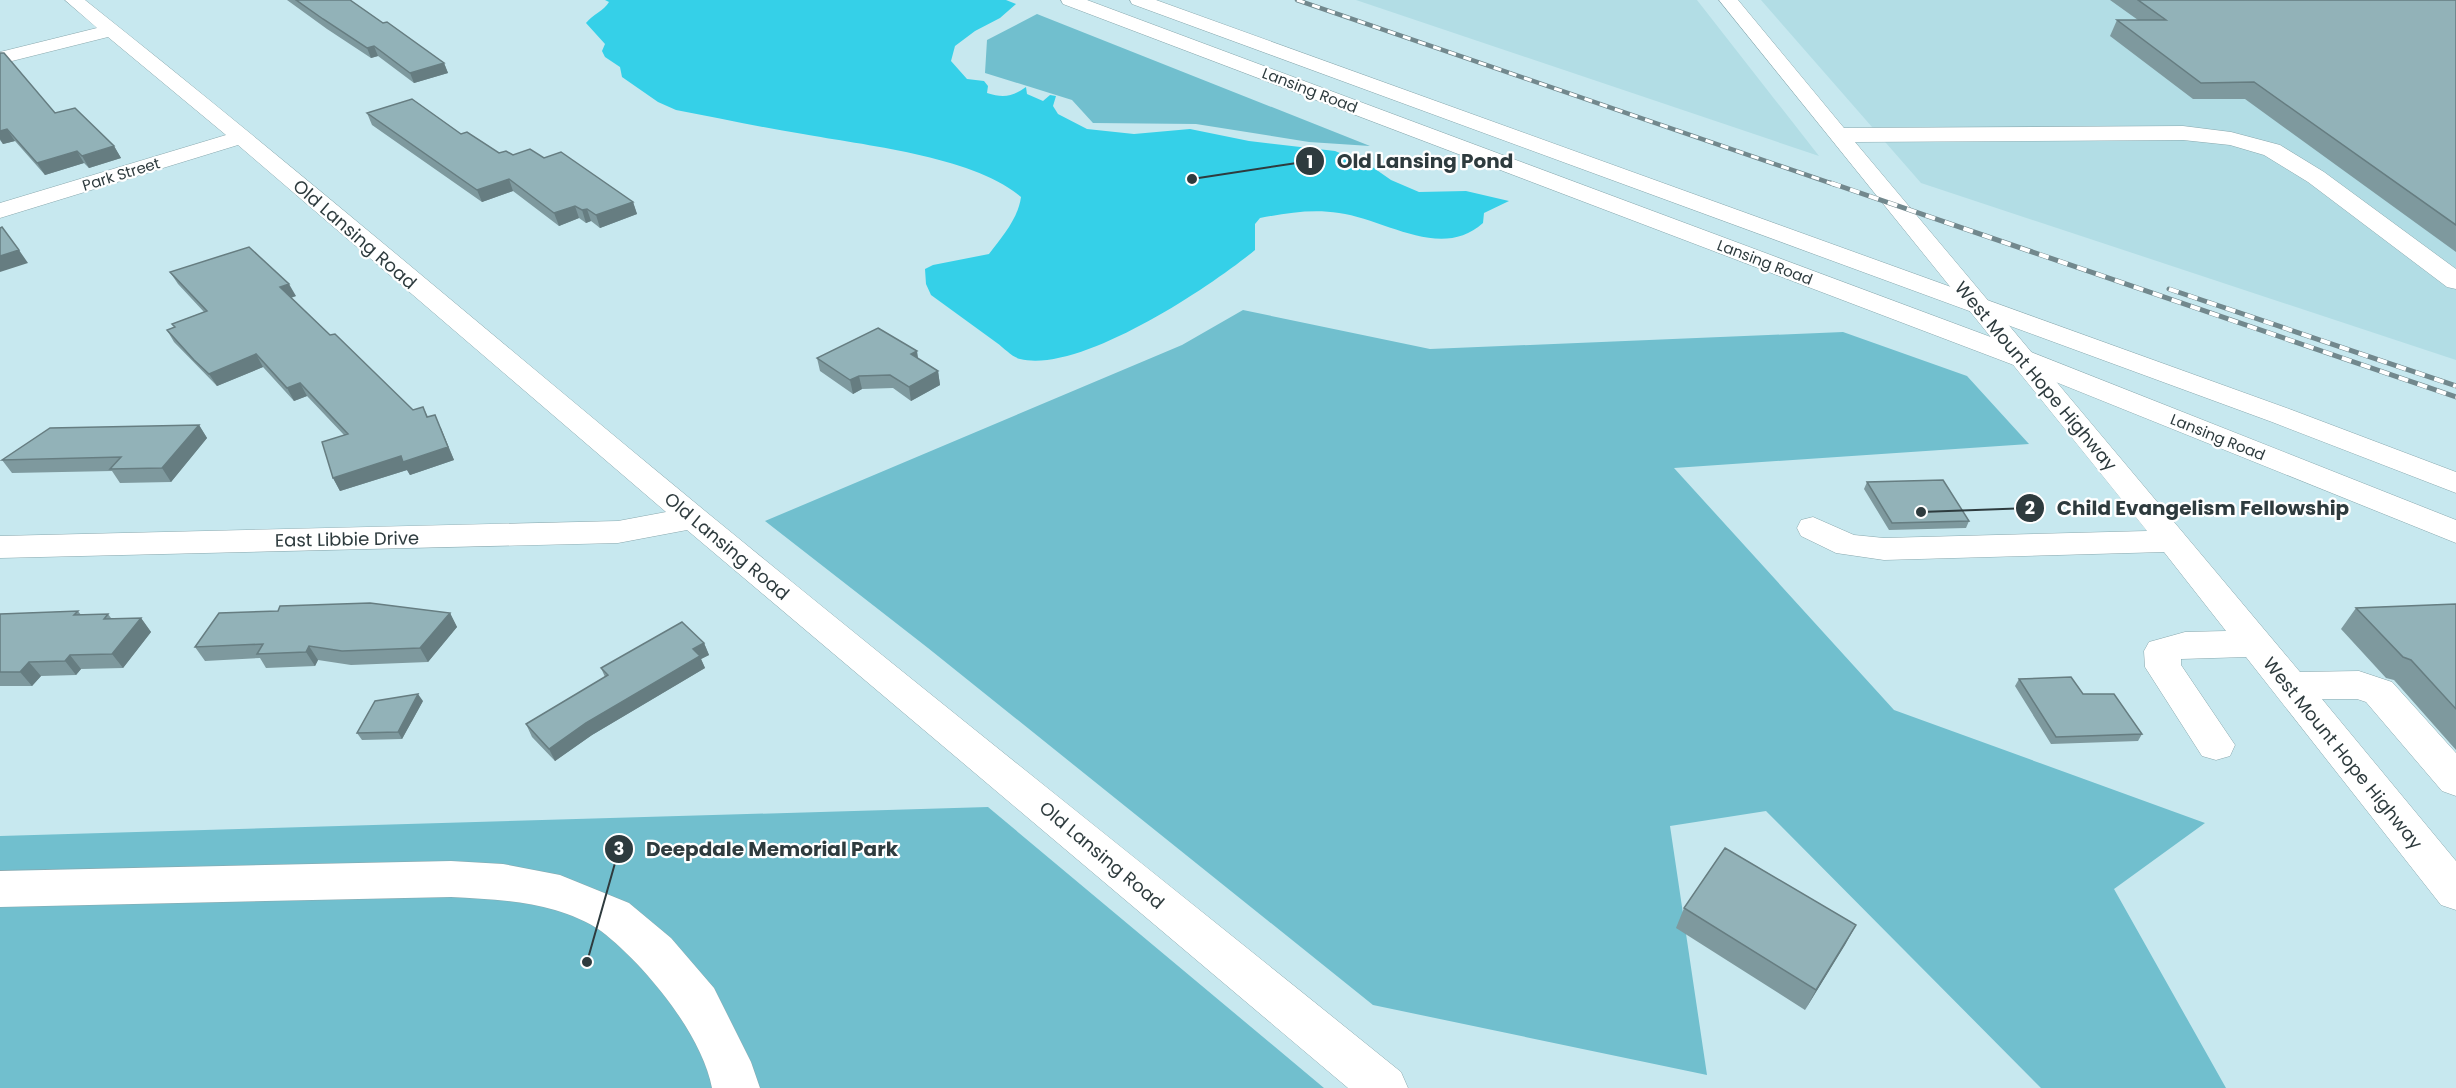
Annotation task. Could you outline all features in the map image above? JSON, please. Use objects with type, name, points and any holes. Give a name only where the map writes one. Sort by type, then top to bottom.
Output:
[{"type":"street","name":"Old Lansing Road","points":[[74,0],[242,137],[388,263],[693,518],[1384,1088]]},
{"type":"street","name":"Lansing Road","points":[[1070,0],[2021,358],[2456,532]]},
{"type":"street","name":"Lansing Road","points":[[1139,0],[2282,416],[2456,483]]},
{"type":"street","name":"West Mount Hope Highway","points":[[1728,0],[2172,541],[2456,892]]},
{"type":"street","points":[[0,58],[111,30]]},
{"type":"street","points":[[1838,135],[2183,133],[2231,139],[2272,150],[2307,172],[2456,281]]},
{"type":"street","name":"Park Street","points":[[0,211],[242,137]]},
{"type":"street","name":"East Libbie Drive","points":[[0,547],[618,532],[693,518]]},
{"type":"street","points":[[1813,528],[1848,545],[1884,549],[2172,541]]},
{"type":"street","points":[[2216,745],[2163,667],[2162,651],[2185,645],[2254,644]]},
{"type":"street","points":[[2289,686],[2359,685],[2379,692],[2456,780]]},
{"type":"street","points":[[0,889],[451,879],[503,882],[560,893],[614,916],[655,952],[698,1003],[736,1088]]},
{"type":"shaded area","points":[[605,0],[1006,0],[1016,4],[1000,18],[975,31],[955,46],[951,61],[967,79],[984,81],[988,86],[987,93],[1007,96],[1026,87],[1027,94],[1043,101],[1050,95],[1056,96],[1053,106],[1058,114],[1087,129],[1134,134],[1190,129],[1249,141],[1335,151],[1371,166],[1391,180],[1419,192],[1466,191],[1509,201],[1484,213],[1483,223],[1467,234],[1449,238],[1431,238],[1412,234],[1339,213],[1300,212],[1260,218],[1255,224],[1255,250],[1177,305],[1109,341],[1076,354],[1045,360],[1020,359],[931,295],[926,284],[925,269],[933,265],[989,254],[1013,220],[1021,197],[1001,183],[948,162],[886,148],[676,110],[658,102],[622,77],[620,67],[605,57],[602,51],[605,44],[586,23],[607,5],[609,2]]},
{"type":"shaded area","points":[[1356,0],[1697,0],[1819,156]]},
{"type":"shaded area","points":[[1761,0],[2456,0],[2456,360],[1921,183]]},
{"type":"shaded area","points":[[1037,14],[1370,146],[1309,142],[1196,124],[1093,123],[1072,100],[985,73],[987,40]]},
{"type":"shaded area","points":[[1243,310],[1430,349],[1843,332],[1967,376],[2029,444],[1674,468],[1894,710],[2205,823],[2114,889],[2226,1088],[2041,1088],[1766,811],[1670,826],[1707,1075],[1373,1005],[928,648],[765,521],[1182,345]]},
{"type":"shaded area","points":[[988,807],[1324,1088],[0,1088],[0,836]]},
{"type":"building","points":[[296,0],[350,0],[383,23],[387,22],[444,63],[410,73],[374,46],[367,48]]},
{"type":"building","points":[[2138,0],[2456,0],[2456,225],[2254,82],[2201,83],[2117,20],[2166,20]]},
{"type":"building","points":[[0,53],[4,53],[55,113],[75,108],[114,146],[82,156],[77,151],[37,163],[7,129],[0,131]]},
{"type":"building","points":[[412,99],[461,134],[467,132],[499,153],[506,151],[513,155],[530,149],[544,158],[561,152],[633,202],[596,215],[587,209],[582,210],[575,206],[554,213],[509,179],[477,190],[367,113]]},
{"type":"building","points":[[2,227],[19,250],[0,256],[0,228]]},
{"type":"building","points":[[249,247],[289,284],[280,287],[330,335],[335,334],[413,410],[423,407],[427,417],[435,415],[448,447],[403,462],[401,456],[333,478],[322,442],[348,434],[300,383],[287,388],[256,354],[209,374],[194,360],[167,330],[175,327],[172,324],[207,311],[170,272]]},
{"type":"building","points":[[878,328],[917,351],[911,354],[938,371],[909,387],[890,375],[859,376],[850,380],[817,358]]},
{"type":"building","points":[[199,425],[162,468],[110,469],[121,457],[2,460],[50,428]]},
{"type":"building","points":[[1943,480],[1969,521],[1892,523],[1867,482]]},
{"type":"building","points":[[370,603],[450,613],[420,648],[342,651],[309,646],[306,652],[257,654],[263,644],[195,647],[219,613],[278,611],[280,606]]},
{"type":"building","points":[[2456,604],[2456,709],[2411,660],[2403,657],[2356,608]]},
{"type":"building","points":[[78,611],[74,615],[108,614],[104,619],[141,618],[112,654],[70,655],[65,661],[29,662],[20,672],[0,672],[0,614]]},
{"type":"building","points":[[682,622],[704,643],[693,649],[700,656],[586,723],[549,749],[526,724],[608,675],[601,668]]},
{"type":"building","points":[[2071,677],[2083,694],[2114,694],[2142,734],[2056,737],[2019,679]]},
{"type":"building","points":[[418,694],[398,732],[357,733],[375,701]]},
{"type":"building","points":[[1725,848],[1856,925],[1816,990],[1684,908]]},
{"type":"railway","points":[[1297,0],[1836,185]]},
{"type":"railway","points":[[1831,183],[2456,397]]},
{"type":"railway","points":[[2169,289],[2456,386]]},
{"type":"place","name":"Old Lansing Pond","points":[[1192,179]]},
{"type":"place","name":"Child Evangelism Fellowship","points":[[1921,512]]},
{"type":"place","name":"Deepdale Memorial Park","points":[[587,962]]}]
